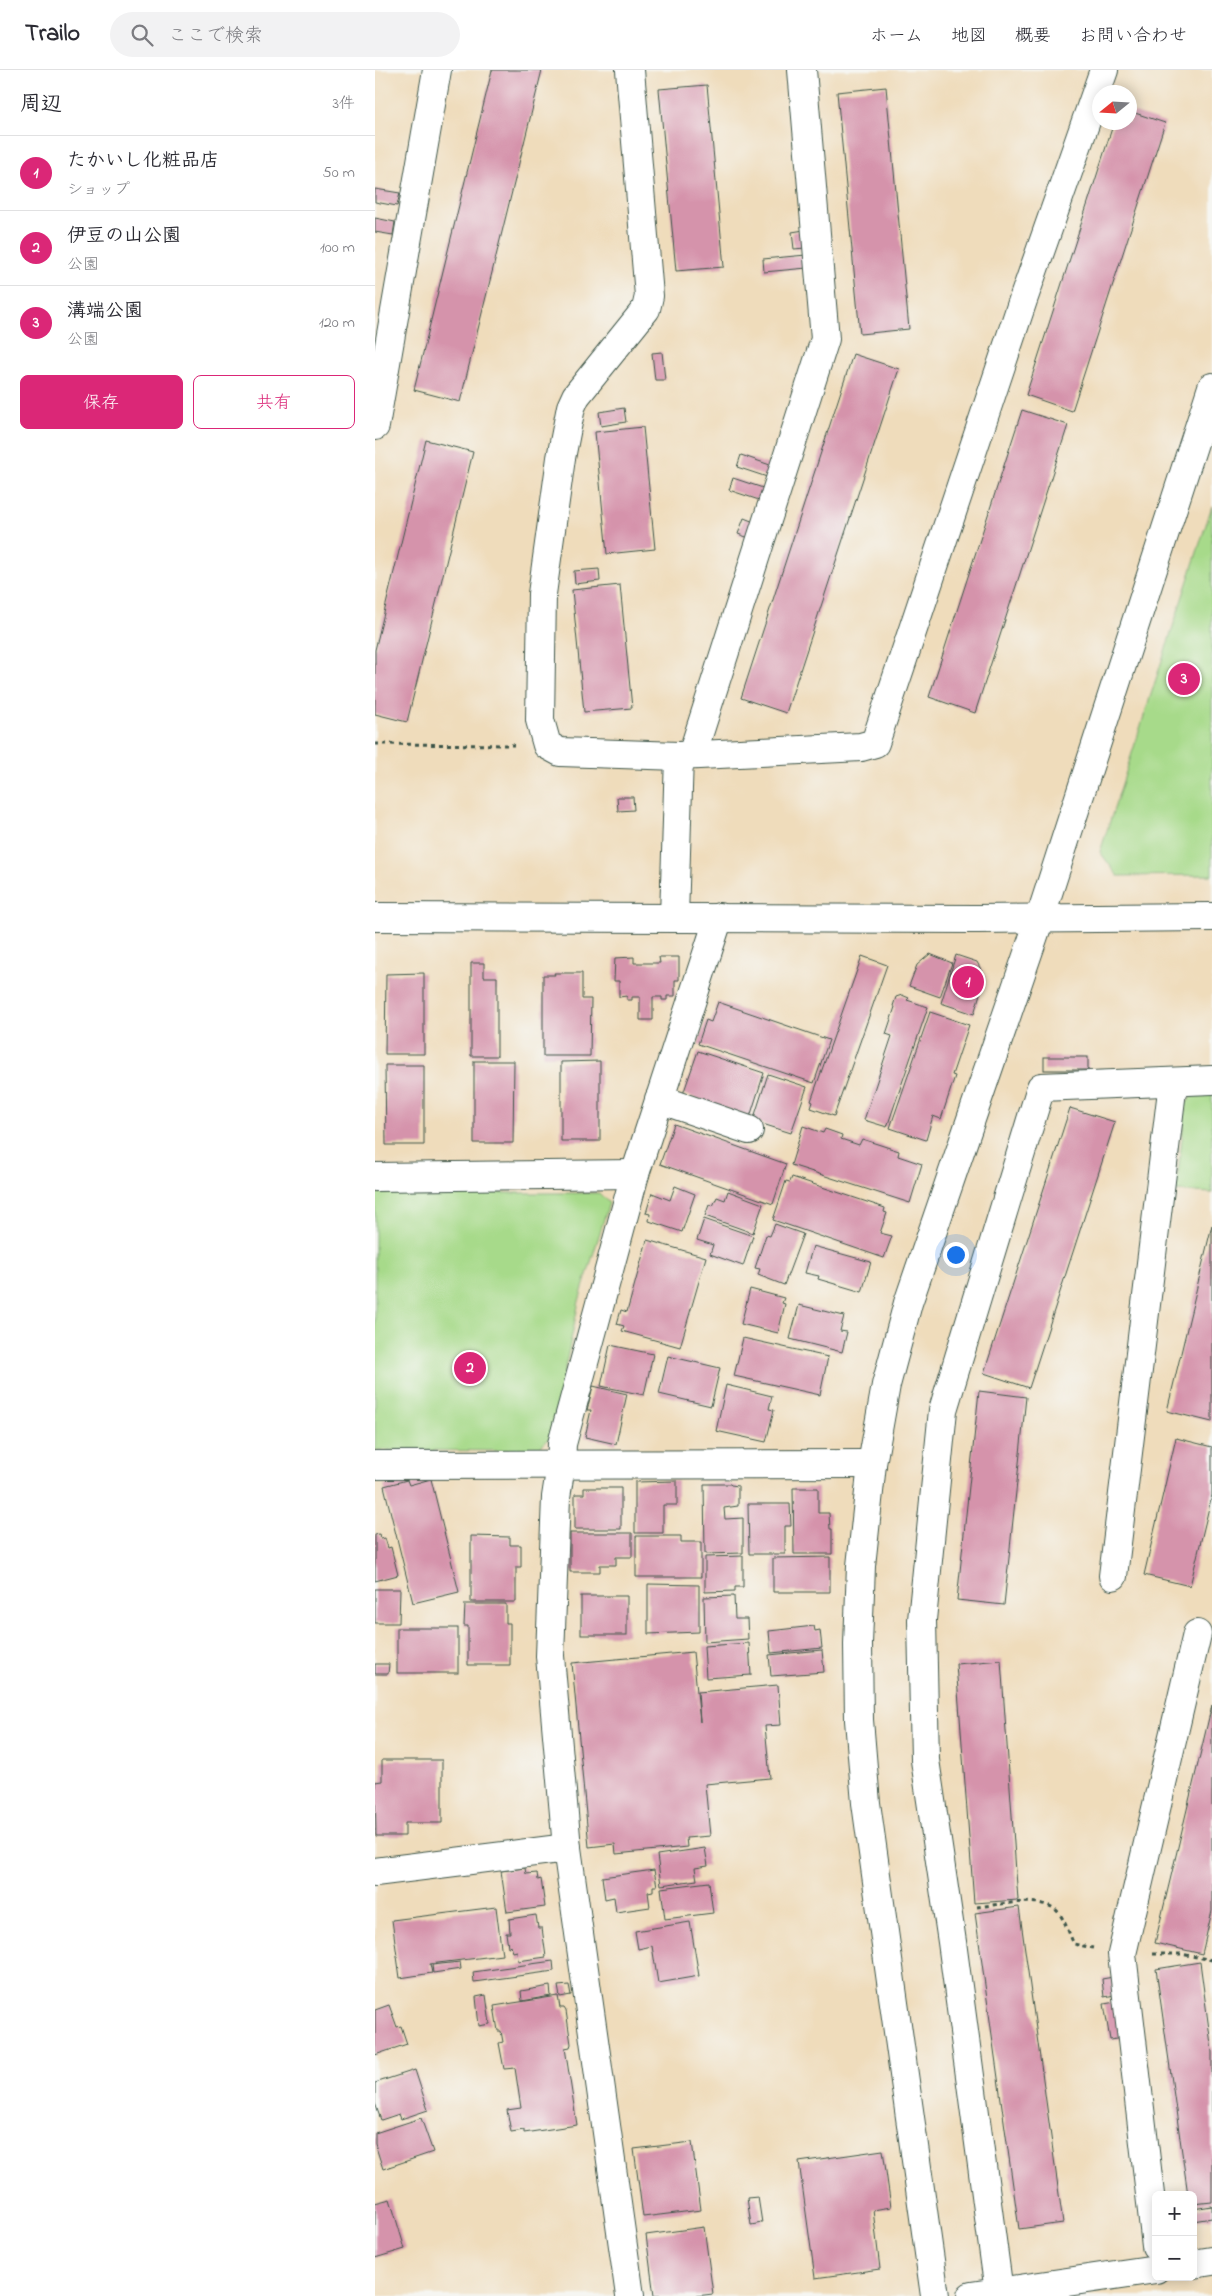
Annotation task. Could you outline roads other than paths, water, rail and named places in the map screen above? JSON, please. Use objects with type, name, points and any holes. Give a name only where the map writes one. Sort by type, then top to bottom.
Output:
[{"type":"street","points":[[375,426],[437,70]]},
{"type":"street","points":[[630,70],[649,296],[646,309],[576,396],[571,407],[561,458],[542,594],[541,720],[547,745],[560,752],[686,756],[861,747],[875,743],[1023,300],[1104,70]]},
{"type":"street","points":[[674,917],[686,756],[825,339],[802,70]]},
{"type":"street","points":[[935,2296],[866,1803],[859,1720],[858,1644],[861,1566],[872,1464],[886,1385],[908,1302],[1040,918],[1212,387]]},
{"type":"street","points":[[375,916],[719,918],[1212,917]]},
{"type":"street","points":[[630,2296],[567,1848],[550,1656],[556,1497],[561,1465],[561,1444],[635,1174],[719,918]]},
{"type":"street","points":[[999,2292],[925,1760],[922,1620],[943,1410],[1041,1087],[1212,1080]]},
{"type":"street","points":[[1113,1576],[1173,1082]]},
{"type":"street","points":[[659,1099],[749,1130]]},
{"type":"street","points":[[375,1178],[635,1174]]},
{"type":"street","points":[[375,1465],[872,1464]]},
{"type":"street","points":[[1155,2236],[1122,1954],[1197,1634]]},
{"type":"street","points":[[375,1872],[567,1848]]},
{"type":"street","points":[[1197,2263],[1212,2261]]},
{"type":"street","points":[[971,2296],[1152,2270]]},
{"type":"place","name":"溝端公園","points":[[1184,679]]},
{"type":"place","name":"たかいし化粧品店","points":[[968,982]]},
{"type":"place","name":"伊豆の山公園","points":[[470,1368]]}]
